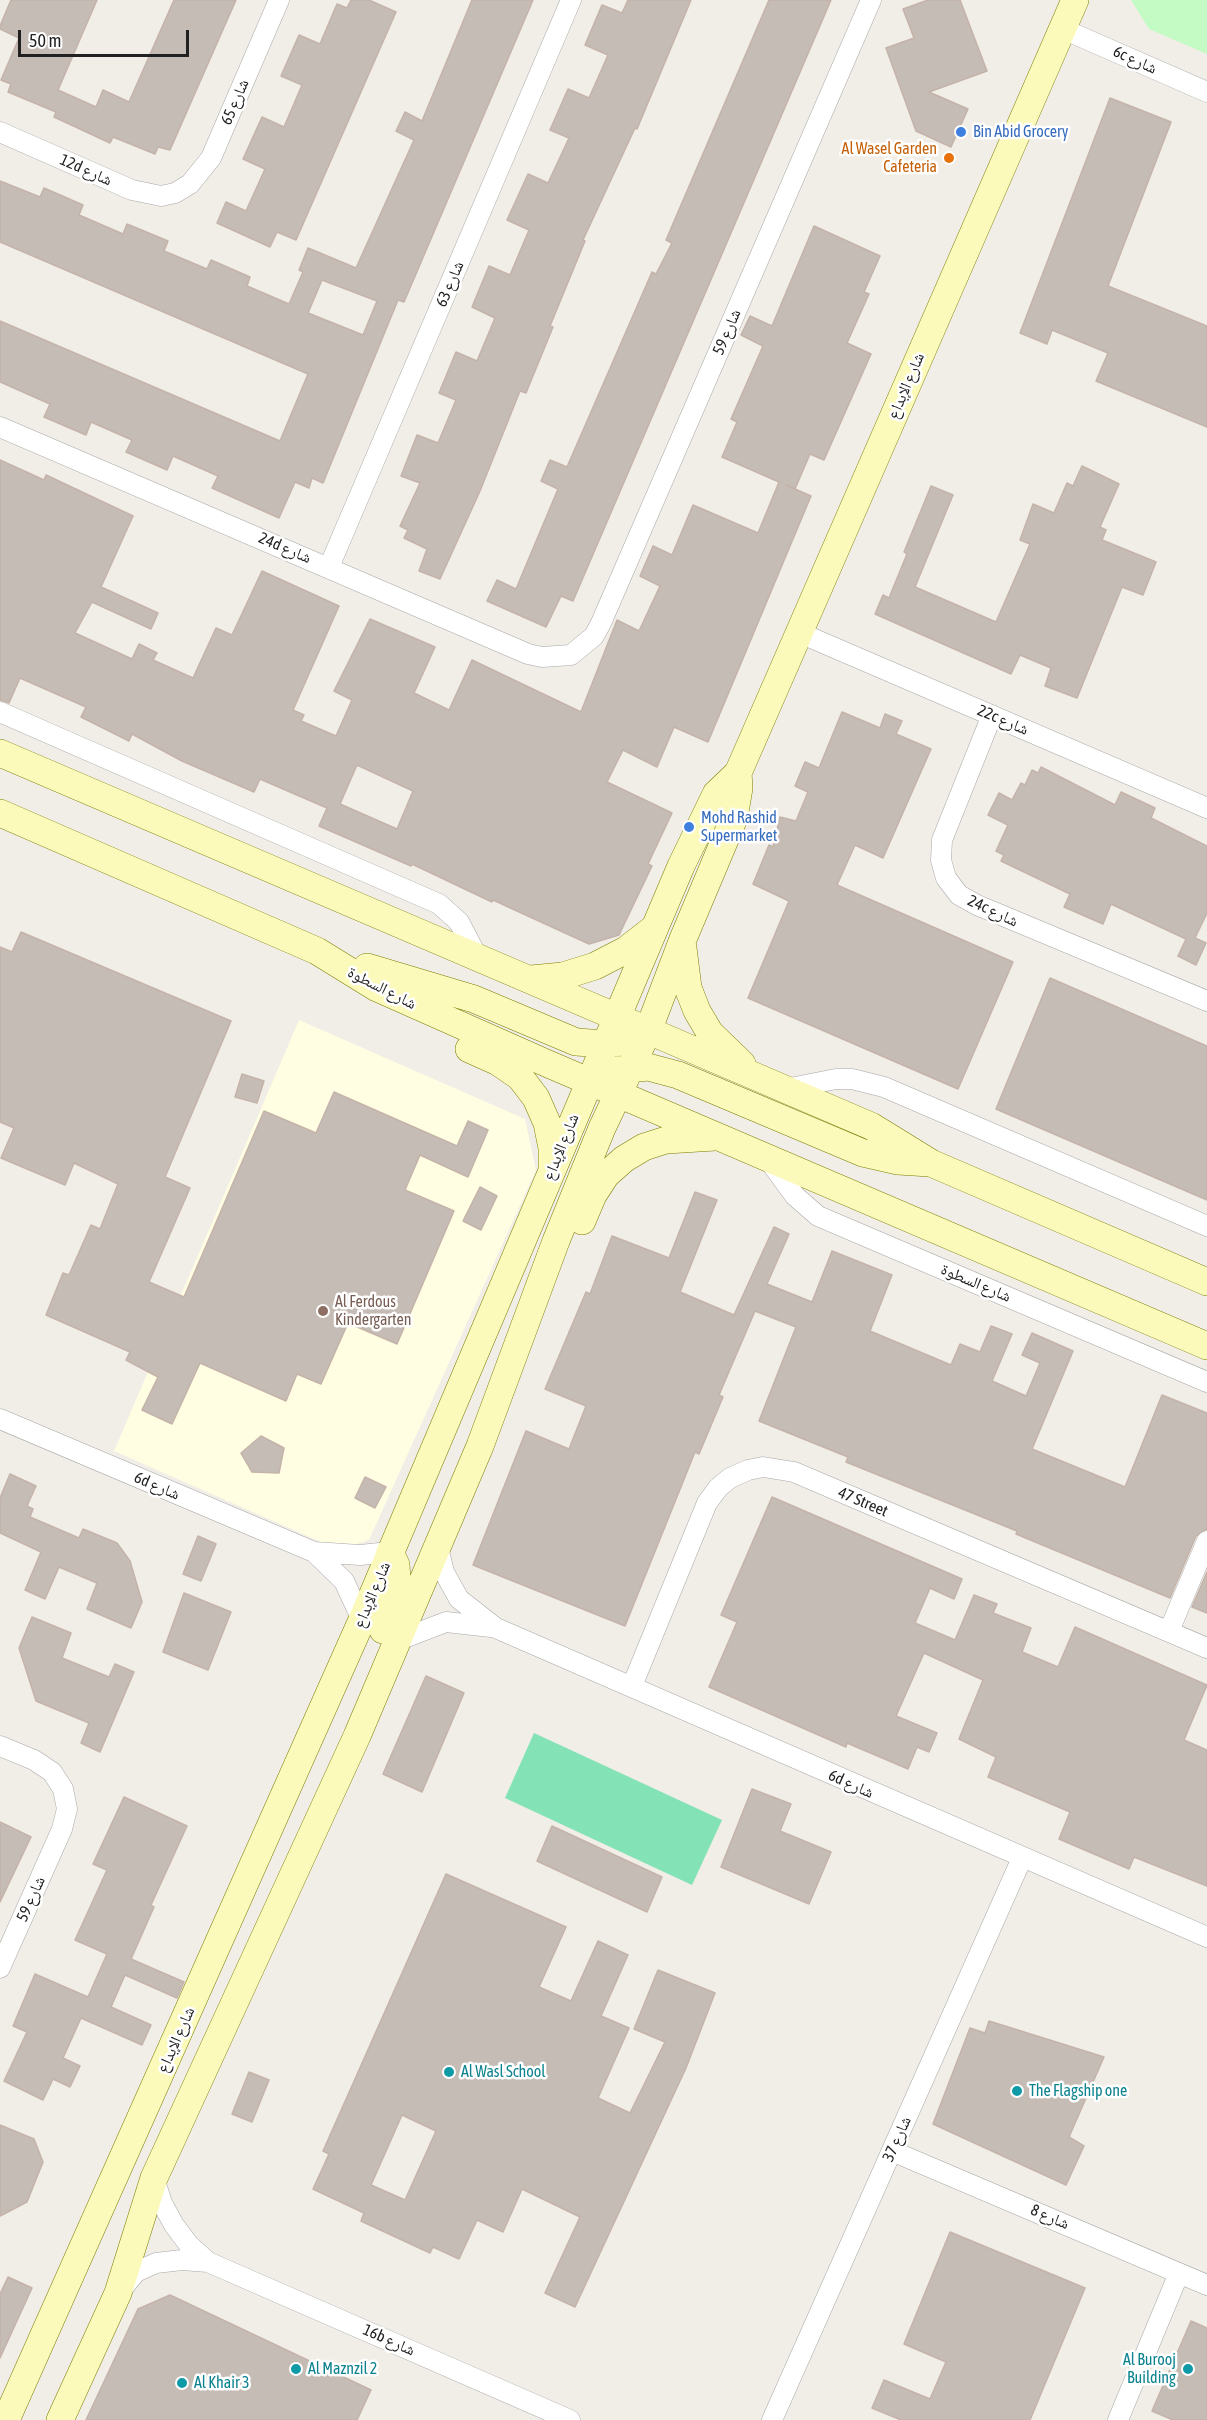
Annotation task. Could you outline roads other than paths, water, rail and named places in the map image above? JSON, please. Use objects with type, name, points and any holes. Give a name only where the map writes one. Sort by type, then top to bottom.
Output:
[{"type":"main road","name":"شارع الإبداع","points":[[60,2420],[118,2293],[154,2178],[399,1640],[438,1547],[598,1138],[648,1031],[683,939],[734,818],[739,788],[738,773],[1075,0]]},
{"type":"main road","points":[[0,753],[871,1126],[931,1164],[1207,1282]]},
{"type":"main road","name":"شارع الإبداع","points":[[6,2420],[362,1620],[654,928],[708,807],[726,782],[738,773]]},
{"type":"main road","name":"شارع السطوة","points":[[0,813],[317,951],[377,988],[589,1082],[720,1136],[1207,1346]]},
{"type":"main road","points":[[530,980],[563,976],[595,966],[626,950],[654,928]]},
{"type":"main road","points":[[683,939],[688,988],[710,1034],[726,1052],[776,1086]]},
{"type":"main road","points":[[317,951],[474,999],[576,1041],[606,1044],[639,1038],[648,1031]]},
{"type":"main road","points":[[317,951],[348,988],[367,1002],[498,1062],[520,1077],[536,1098],[546,1123],[552,1148],[552,1172]]},
{"type":"main road","points":[[589,1082],[617,1070],[648,1067],[678,1075],[863,1153],[898,1161],[931,1164]]},
{"type":"main road","points":[[537,1295],[561,1272],[593,1195],[606,1176],[624,1159],[644,1147],[666,1140],[720,1136]]},
{"type":"main road","points":[[310,1834],[326,1767],[337,1735],[398,1593],[396,1565],[390,1552]]},
{"type":"street","name":"شارع 65","points":[[175,193],[190,184],[211,158],[279,0]]},
{"type":"street","name":"شارع 63","points":[[328,567],[572,0]]},
{"type":"street","name":"شارع 59","points":[[571,655],[594,636],[601,623],[871,0]]},
{"type":"street","name":"6c شارع","points":[[1063,29],[1207,92]]},
{"type":"street","name":"12d شارع","points":[[0,132],[132,190],[160,196],[175,193]]},
{"type":"street","name":"24d شارع","points":[[0,427],[528,654],[542,657],[571,655]]},
{"type":"street","name":"22c شارع","points":[[800,633],[1207,808]]},
{"type":"street","points":[[0,712],[439,903],[459,922],[478,958]]},
{"type":"street","name":"24c شارع","points":[[992,715],[942,840],[941,860],[946,878],[959,895],[977,905],[1207,1001]]},
{"type":"street","points":[[776,1086],[852,1079],[884,1087],[1207,1226]]},
{"type":"street","name":"شارع السطوة","points":[[766,1156],[795,1196],[818,1216],[1207,1382]]},
{"type":"street","name":"6d شارع","points":[[0,1419],[314,1552],[360,1556],[390,1552]]},
{"type":"street","name":"47 Street","points":[[632,1686],[707,1503],[718,1488],[730,1478],[748,1470],[763,1467],[794,1472],[1207,1648]]},
{"type":"street","points":[[1169,1631],[1207,1541]]},
{"type":"street","name":"6d شارع","points":[[438,1547],[444,1572],[459,1599],[496,1628],[1207,1937]]},
{"type":"street","name":"6d شارع","points":[[314,1552],[344,1581],[362,1620]]},
{"type":"street","name":"6d شارع","points":[[399,1640],[446,1622],[496,1628]]},
{"type":"street","name":"شارع 59","points":[[0,1746],[34,1760],[52,1772],[63,1789],[67,1809],[62,1829],[0,1968]]},
{"type":"street","name":"شارع 37","points":[[772,2420],[1022,1858]]},
{"type":"street","name":"8 شارع","points":[[892,2151],[1207,2285]]},
{"type":"street","name":"16b شارع","points":[[154,2178],[162,2203],[174,2225],[189,2245],[208,2262],[570,2420]]},
{"type":"street","name":"16b شارع","points":[[118,2293],[136,2272],[156,2263],[182,2260],[208,2262]]},
{"type":"street","points":[[1118,2420],[1179,2273]]},
{"type":"place","name":"Bin Abid Grocery","points":[[961,132]]},
{"type":"place","name":"Al Wasel Garden Cafeteria","points":[[949,158]]},
{"type":"place","name":"Mohd Rashid Supermarket","points":[[689,827]]},
{"type":"place","name":"Al Ferdous Kindergarten","points":[[323,1311]]},
{"type":"place","name":"Al Wasl School","points":[[449,2072]]},
{"type":"place","name":"The Flagship one","points":[[1017,2091]]},
{"type":"place","name":"Al Maznzil 2","points":[[296,2369]]},
{"type":"place","name":"Al Burooj Building","points":[[1188,2369]]},
{"type":"place","name":"Al Khair 3","points":[[182,2383]]}]
